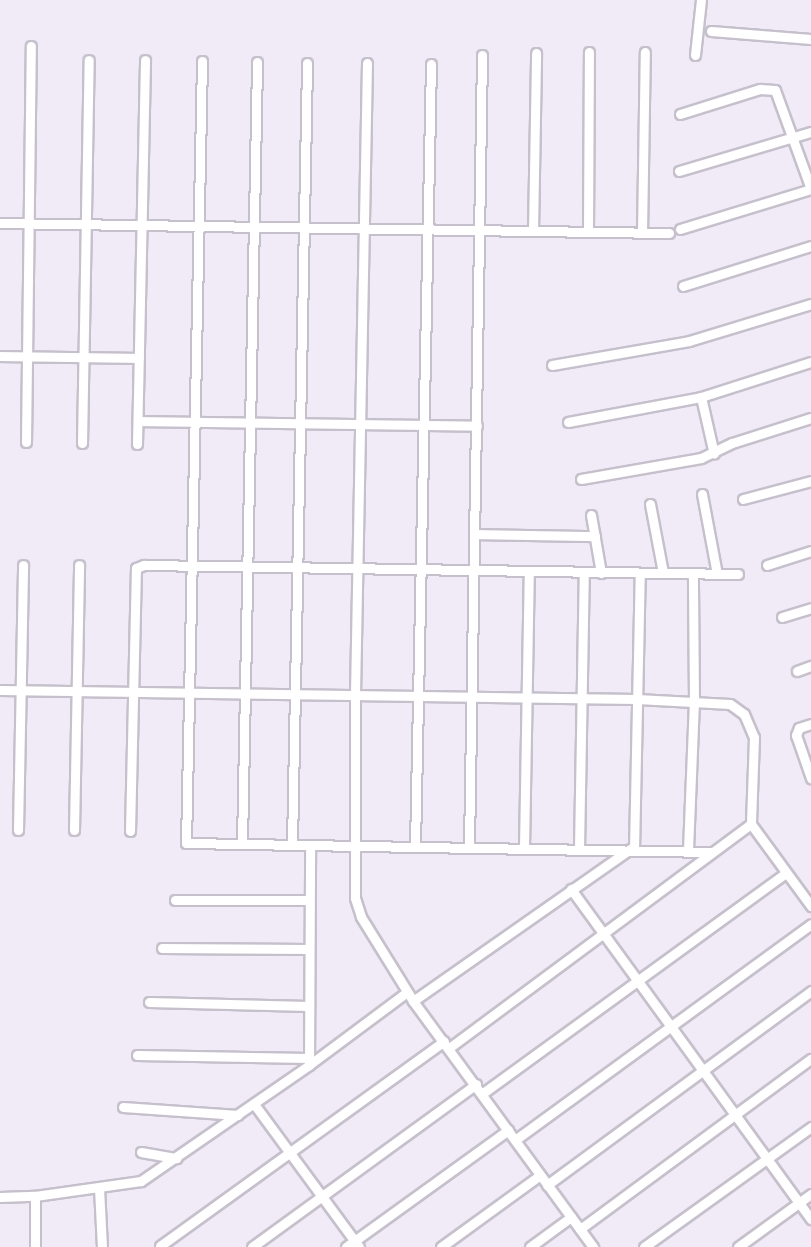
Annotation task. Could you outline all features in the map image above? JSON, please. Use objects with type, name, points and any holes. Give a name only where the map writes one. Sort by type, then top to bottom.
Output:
[{"type":"street","points":[[695,55],[701,0]]},
{"type":"street","points":[[711,31],[811,39]]},
{"type":"street","points":[[26,442],[31,46]]},
{"type":"street","points":[[642,233],[645,51]]},
{"type":"street","points":[[588,232],[589,52]]},
{"type":"street","points":[[533,231],[536,53]]},
{"type":"street","points":[[469,847],[477,426],[477,230],[482,55]]},
{"type":"street","points":[[82,443],[89,60]]},
{"type":"street","points":[[137,444],[145,60]]},
{"type":"street","points":[[202,61],[186,843],[712,852]]},
{"type":"street","points":[[242,844],[257,62]]},
{"type":"street","points":[[292,844],[307,63]]},
{"type":"street","points":[[367,63],[355,695],[355,898],[361,917],[407,992],[483,1093],[593,1247]]},
{"type":"street","points":[[416,846],[426,228],[431,64]]},
{"type":"street","points":[[680,114],[767,88],[778,94],[811,189],[680,229]]},
{"type":"street","points":[[679,171],[811,132]]},
{"type":"street","points":[[0,223],[669,233]]},
{"type":"street","points":[[683,286],[811,246]]},
{"type":"street","points":[[552,365],[689,341],[811,304]]},
{"type":"street","points":[[0,356],[139,358]]},
{"type":"street","points":[[568,422],[701,397],[811,362]]},
{"type":"street","points":[[701,397],[714,453]]},
{"type":"street","points":[[581,479],[714,453],[732,443],[811,418]]},
{"type":"street","points":[[138,421],[477,426]]},
{"type":"street","points":[[743,499],[811,481]]},
{"type":"street","points":[[702,494],[717,574]]},
{"type":"street","points":[[650,504],[663,573]]},
{"type":"street","points":[[591,515],[602,573]]},
{"type":"street","points":[[475,534],[595,536]]},
{"type":"street","points":[[767,565],[811,551]]},
{"type":"street","points":[[18,830],[23,565]]},
{"type":"street","points":[[130,831],[136,568],[144,565],[738,574]]},
{"type":"street","points":[[74,830],[80,566]]},
{"type":"street","points":[[524,848],[529,572]]},
{"type":"street","points":[[579,849],[584,698],[584,572]]},
{"type":"street","points":[[632,849],[640,573]]},
{"type":"street","points":[[688,850],[694,700],[693,574]]},
{"type":"street","points":[[782,617],[811,608]]},
{"type":"street","points":[[797,670],[811,666]]},
{"type":"street","points":[[0,690],[694,700],[730,704],[748,722],[754,737],[751,824],[811,906]]},
{"type":"street","points":[[811,724],[799,728],[796,735],[811,778]]},
{"type":"street","points":[[160,1246],[446,1044],[751,824]]},
{"type":"street","points":[[309,1062],[310,845]]},
{"type":"street","points":[[413,1000],[632,849]]},
{"type":"street","points":[[483,1093],[786,873]]},
{"type":"street","points":[[571,889],[811,1219]]},
{"type":"street","points":[[175,900],[309,900]]},
{"type":"street","points":[[515,1140],[811,924]]},
{"type":"street","points":[[162,948],[308,949]]},
{"type":"street","points":[[547,1185],[811,991]]},
{"type":"street","points":[[0,1197],[34,1196],[141,1181],[254,1104],[407,992]]},
{"type":"street","points":[[149,1002],[308,1006]]},
{"type":"street","points":[[136,1055],[309,1062]]},
{"type":"street","points":[[580,1229],[811,1059]]},
{"type":"street","points":[[252,1247],[476,1084]]},
{"type":"street","points":[[254,1104],[357,1244]]},
{"type":"street","points":[[123,1107],[238,1114]]},
{"type":"street","points":[[644,1247],[811,1127]]},
{"type":"street","points":[[346,1247],[357,1244],[508,1130]]},
{"type":"street","points":[[141,1152],[176,1158]]},
{"type":"street","points":[[441,1247],[540,1174]]},
{"type":"street","points":[[99,1188],[102,1247]]},
{"type":"street","points":[[738,1247],[811,1194]]},
{"type":"street","points":[[34,1196],[35,1247]]},
{"type":"street","points":[[530,1247],[571,1217]]}]
